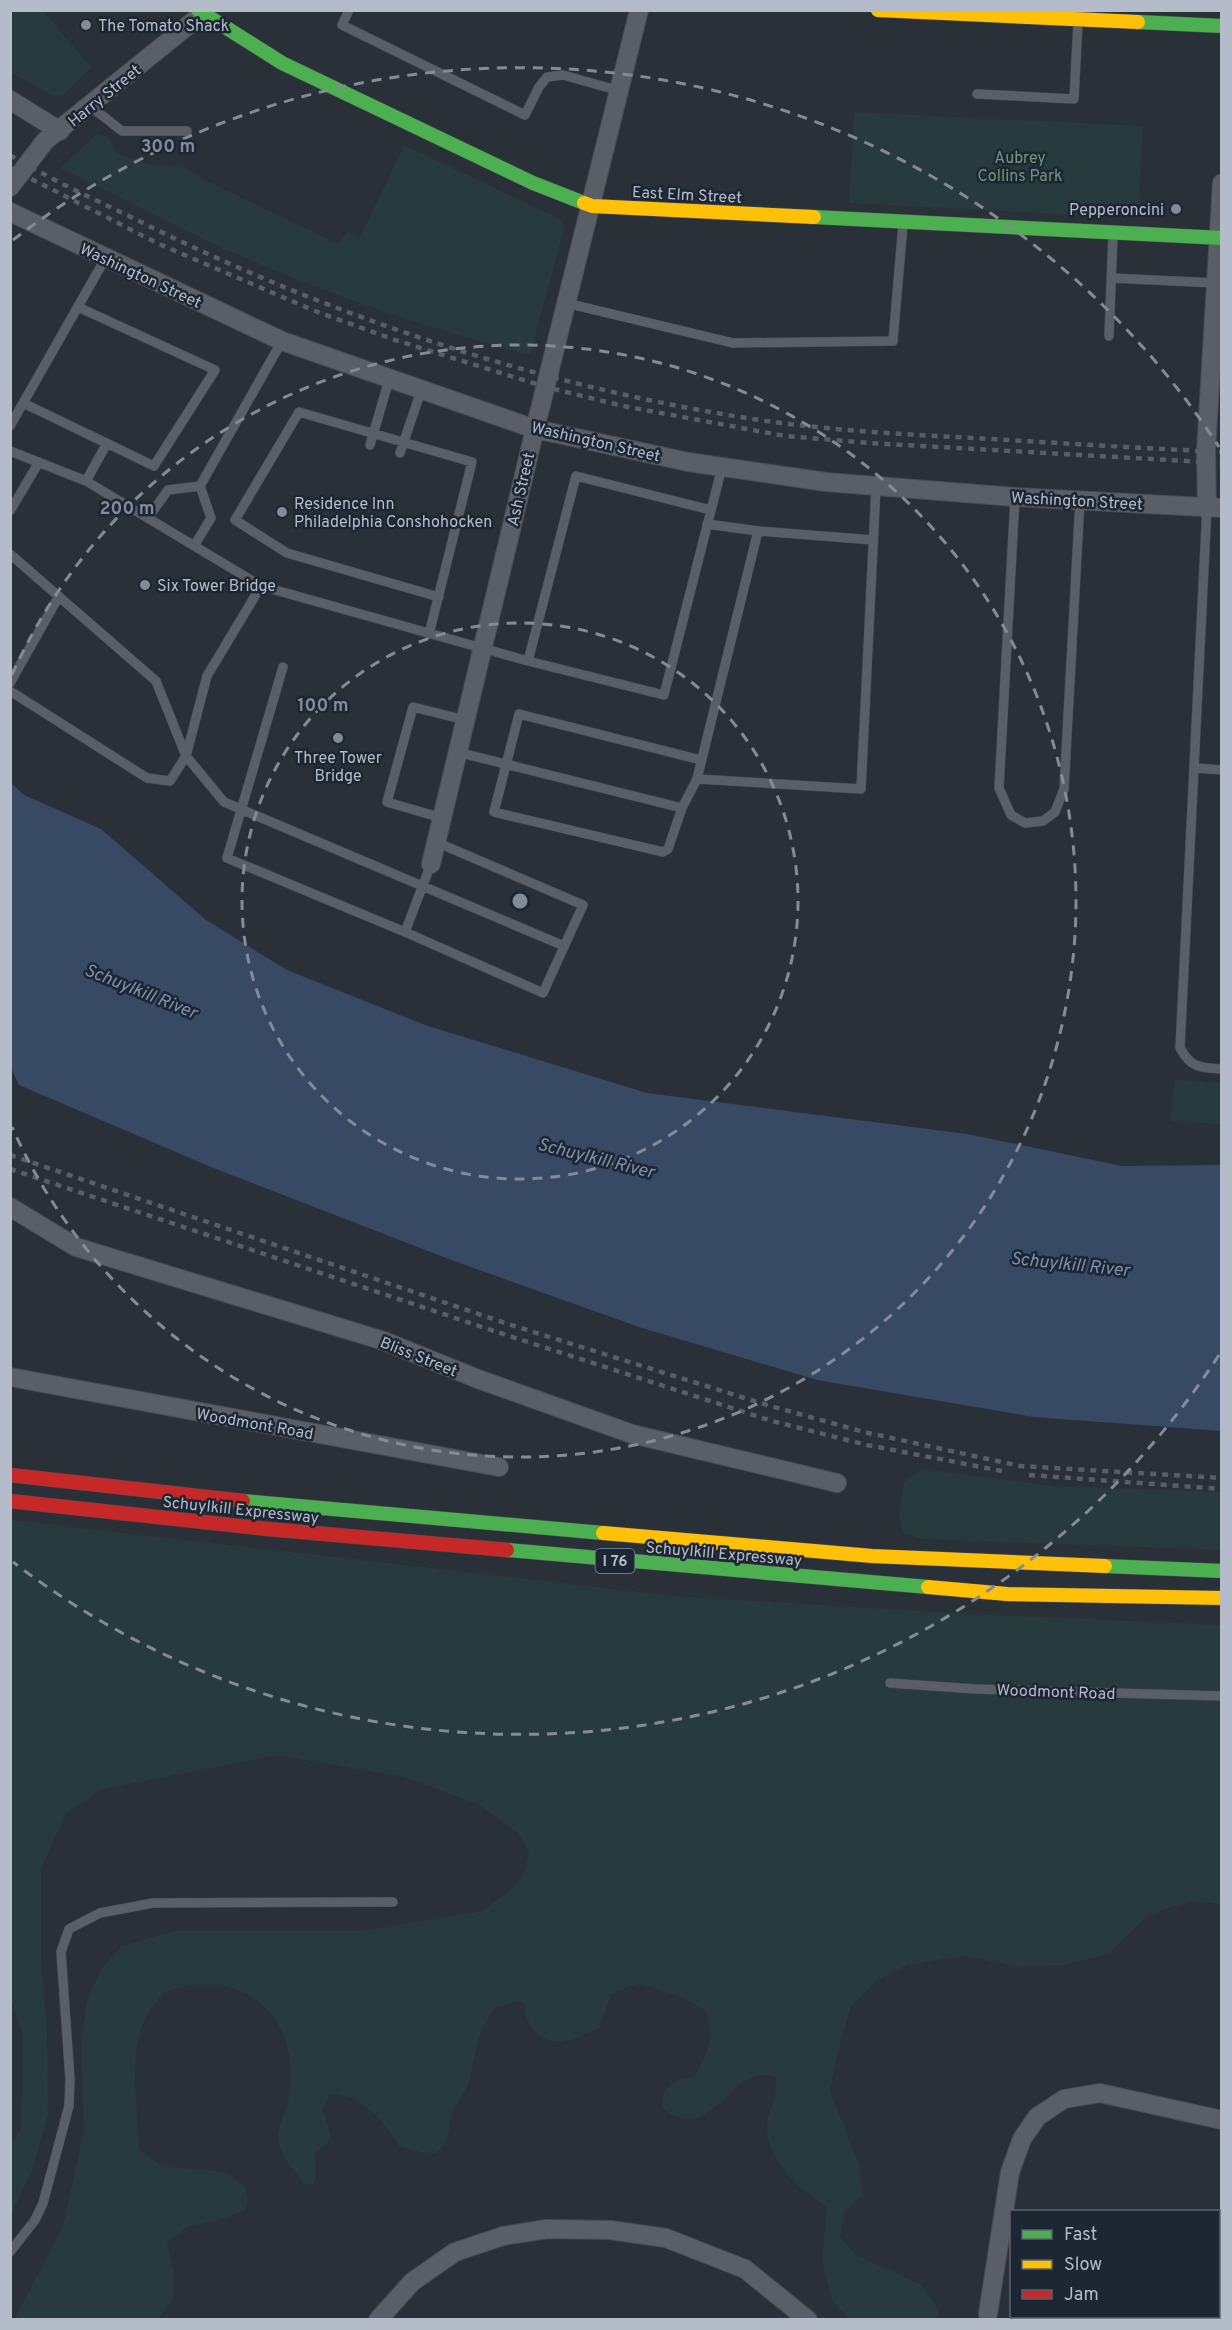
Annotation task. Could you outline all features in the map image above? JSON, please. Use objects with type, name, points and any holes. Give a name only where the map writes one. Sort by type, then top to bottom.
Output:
[{"type":"main road","points":[[878,10],[1221,26]]},
{"type":"main road","name":"East Elm Street","points":[[202,12],[282,63],[533,183],[592,206],[1220,238]]},
{"type":"main road","name":"Schuylkill Expressway","points":[[10,1475],[276,1505],[860,1555],[1221,1571]]},
{"type":"main road","name":"Schuylkill Expressway","points":[[10,1501],[268,1529],[995,1593],[1221,1598]]},
{"type":"street","name":"Ash Street","points":[[431,864],[535,429],[639,10]]},
{"type":"street","name":"Harry Street","points":[[10,187],[39,149],[202,12]]},
{"type":"street","points":[[10,100],[60,131]]},
{"type":"street","points":[[1214,507],[1206,462],[1216,389],[1216,283],[1221,183]]},
{"type":"street","name":"Washington Street","points":[[10,212],[282,341],[535,429],[722,467],[826,483],[1015,497],[1214,507]]},
{"type":"street","name":"Bliss Street","points":[[10,1207],[76,1247],[384,1341],[463,1373],[632,1434],[837,1483]]},
{"type":"street","name":"Woodmont Road","points":[[10,1377],[500,1467]]},
{"type":"street","points":[[987,2318],[1010,2172],[1022,2139],[1037,2117],[1064,2099],[1100,2093],[1221,2120]]},
{"type":"street","points":[[378,2319],[412,2282],[455,2252],[503,2236],[548,2229],[610,2230],[666,2238],[745,2269],[808,2319]]},
{"type":"lane","points":[[349,10],[342,25],[525,115],[539,87],[547,78],[563,75],[620,91]]},
{"type":"lane","points":[[977,94],[1074,99],[1078,20]]},
{"type":"lane","points":[[90,106],[122,131],[187,131]]},
{"type":"lane","points":[[566,303],[733,343],[893,341],[904,222]]},
{"type":"lane","points":[[1108,336],[1113,232]]},
{"type":"lane","points":[[10,426],[105,259]]},
{"type":"lane","points":[[1111,278],[1216,283]]},
{"type":"lane","points":[[23,403],[106,445],[154,466],[215,370],[78,307]]},
{"type":"lane","points":[[194,546],[211,518],[200,486],[282,341]]},
{"type":"lane","points":[[370,445],[389,380]]},
{"type":"lane","points":[[400,453],[421,391]]},
{"type":"lane","points":[[429,633],[439,597],[472,462],[299,412],[235,520],[287,553],[439,597]]},
{"type":"lane","points":[[86,481],[106,445]]},
{"type":"lane","points":[[10,451],[86,481],[261,586],[528,661],[664,695],[722,467]]},
{"type":"lane","points":[[10,511],[39,462]]},
{"type":"lane","points":[[528,661],[576,476],[711,510]]},
{"type":"lane","points":[[148,518],[168,490],[200,486]]},
{"type":"lane","points":[[697,779],[861,789],[876,487]]},
{"type":"lane","points":[[1015,497],[999,788],[1011,815],[1025,823],[1043,821],[1055,812],[1064,789],[1080,500]]},
{"type":"lane","points":[[1214,507],[1180,1048],[1189,1064],[1198,1068],[1221,1069]]},
{"type":"lane","points":[[707,524],[758,531],[873,540]]},
{"type":"lane","points":[[701,760],[519,714],[494,812],[663,852],[668,849],[682,808],[697,779],[758,531]]},
{"type":"lane","points":[[10,554],[156,681],[186,756],[224,802],[564,946]]},
{"type":"lane","points":[[10,691],[147,778],[170,781],[186,756],[207,676],[261,586]]},
{"type":"lane","points":[[10,682],[59,596]]},
{"type":"lane","points":[[283,667],[226,858],[405,932],[543,993],[583,905],[436,842]]},
{"type":"lane","points":[[442,818],[387,802],[413,707],[465,720]]},
{"type":"lane","points":[[458,752],[682,808]]},
{"type":"lane","points":[[1196,768],[1221,770]]},
{"type":"lane","points":[[405,932],[431,864]]},
{"type":"lane","name":"Woodmont Road","points":[[890,1683],[975,1689],[1221,1696]]},
{"type":"lane","points":[[10,2252],[35,2220],[44,2203],[65,2129],[70,2079],[61,1952],[69,1929],[100,1912],[153,1903],[393,1902]]},
{"type":"green space","points":[[11,10],[43,11],[91,67],[62,96],[50,95],[11,72]]},
{"type":"green space","name":"Aubrey Collins Park","points":[[854,112],[1143,126],[1138,218],[849,203]]},
{"type":"green space","points":[[97,134],[108,137],[116,153],[152,165],[182,166],[199,177],[338,244],[348,232],[360,238],[404,145],[562,220],[564,229],[530,355],[410,320],[293,278],[216,245],[60,168]]},
{"type":"green space","points":[[1175,1080],[1221,1083],[1221,1124],[1170,1121]]},
{"type":"green space","points":[[922,1469],[1053,1486],[1221,1492],[1221,1550],[921,1539],[903,1533],[899,1516],[904,1482]]},
{"type":"green space","points":[[11,1520],[675,1596],[953,1613],[1221,1625],[1221,1904],[1190,1901],[1148,1915],[1108,1954],[1064,1965],[1017,1966],[964,1956],[907,1965],[876,1981],[851,2006],[837,2055],[830,2091],[859,2164],[863,2196],[845,2211],[840,2237],[856,2255],[922,2285],[939,2310],[937,2319],[849,2319],[832,2300],[822,2260],[827,2207],[806,2193],[787,2174],[768,2140],[768,2120],[776,2091],[775,2077],[754,2076],[746,2080],[718,2105],[697,2118],[676,2117],[667,2111],[662,2104],[667,2089],[674,2082],[683,2078],[694,2077],[706,2053],[710,2038],[707,2011],[679,1996],[639,1983],[611,1994],[600,2027],[569,2040],[556,2041],[541,2037],[531,2027],[525,2013],[525,2005],[519,2001],[495,2008],[481,2029],[468,2086],[452,2112],[447,2142],[436,2153],[427,2154],[399,2146],[379,2119],[361,2104],[341,2095],[330,2095],[323,2109],[331,2136],[327,2144],[315,2152],[316,2179],[312,2185],[304,2184],[288,2162],[279,2143],[279,2131],[290,2093],[291,2072],[288,2051],[273,2016],[244,1992],[225,1986],[190,1986],[165,1992],[145,2019],[139,2036],[135,2074],[139,2150],[162,2166],[224,2172],[245,2186],[248,2200],[246,2210],[216,2221],[188,2226],[167,2243],[174,2273],[173,2300],[158,2319],[15,2319],[63,2226],[84,2130],[81,2042],[87,2002],[101,1969],[122,1946],[175,1931],[360,1931],[483,1911],[517,1884],[526,1868],[529,1851],[518,1833],[478,1804],[404,1777],[277,1755],[100,1790],[65,1814],[41,1870],[41,1964],[47,2027],[48,2115],[33,2168],[11,2215],[10,2149],[21,2127],[23,2036],[10,1995]]},
{"type":"water","name":"Schuylkill River","points":[[11,783],[24,795],[101,829],[206,920],[287,970],[425,1025],[647,1093],[967,1134],[1122,1166],[1221,1165],[1221,1431],[1034,1417],[817,1380],[639,1327],[454,1261],[211,1167],[19,1085],[10,1066]]},
{"type":"railway","points":[[10,155],[84,194],[200,250],[273,282],[421,338],[497,362],[573,382],[728,415],[820,427],[913,435],[1222,452]]},
{"type":"railway","points":[[10,168],[159,244],[315,311],[395,340],[546,387],[623,406],[785,436],[869,443],[1222,463]]},
{"type":"railway","points":[[10,1155],[508,1324],[767,1405],[864,1432],[1020,1466],[1222,1478]]},
{"type":"railway","points":[[10,1169],[494,1331],[772,1421],[867,1445],[1002,1471]]},
{"type":"railway","points":[[1029,1475],[1222,1489]]},
{"type":"traffic: fast","points":[[198,10],[282,63],[533,183],[584,203]]},
{"type":"traffic: fast","points":[[1138,22],[1222,26]]},
{"type":"traffic: fast","points":[[814,217],[1222,238]]},
{"type":"traffic: fast","points":[[243,1501],[603,1533]]},
{"type":"traffic: fast","points":[[507,1550],[928,1587]]},
{"type":"traffic: fast","points":[[1105,1566],[1222,1571]]},
{"type":"traffic: slow","points":[[878,10],[1138,22]]},
{"type":"traffic: slow","points":[[584,203],[592,206],[814,217]]},
{"type":"traffic: slow","points":[[603,1533],[872,1556],[1105,1566]]},
{"type":"traffic: slow","points":[[928,1587],[1007,1594],[1222,1598]]},
{"type":"traffic: jam","points":[[10,1475],[243,1501]]},
{"type":"traffic: jam","points":[[10,1501],[268,1529],[507,1550]]},
{"type":"place","name":"The Tomato Shack","points":[[86,25]]},
{"type":"place","name":"Pepperoncini","points":[[1176,209]]},
{"type":"place","name":"Residence Inn Philadelphia Conshohocken","points":[[282,512]]},
{"type":"place","name":"Six Tower Bridge","points":[[145,585]]},
{"type":"place","name":"Three Tower Bridge","points":[[338,738]]}]
